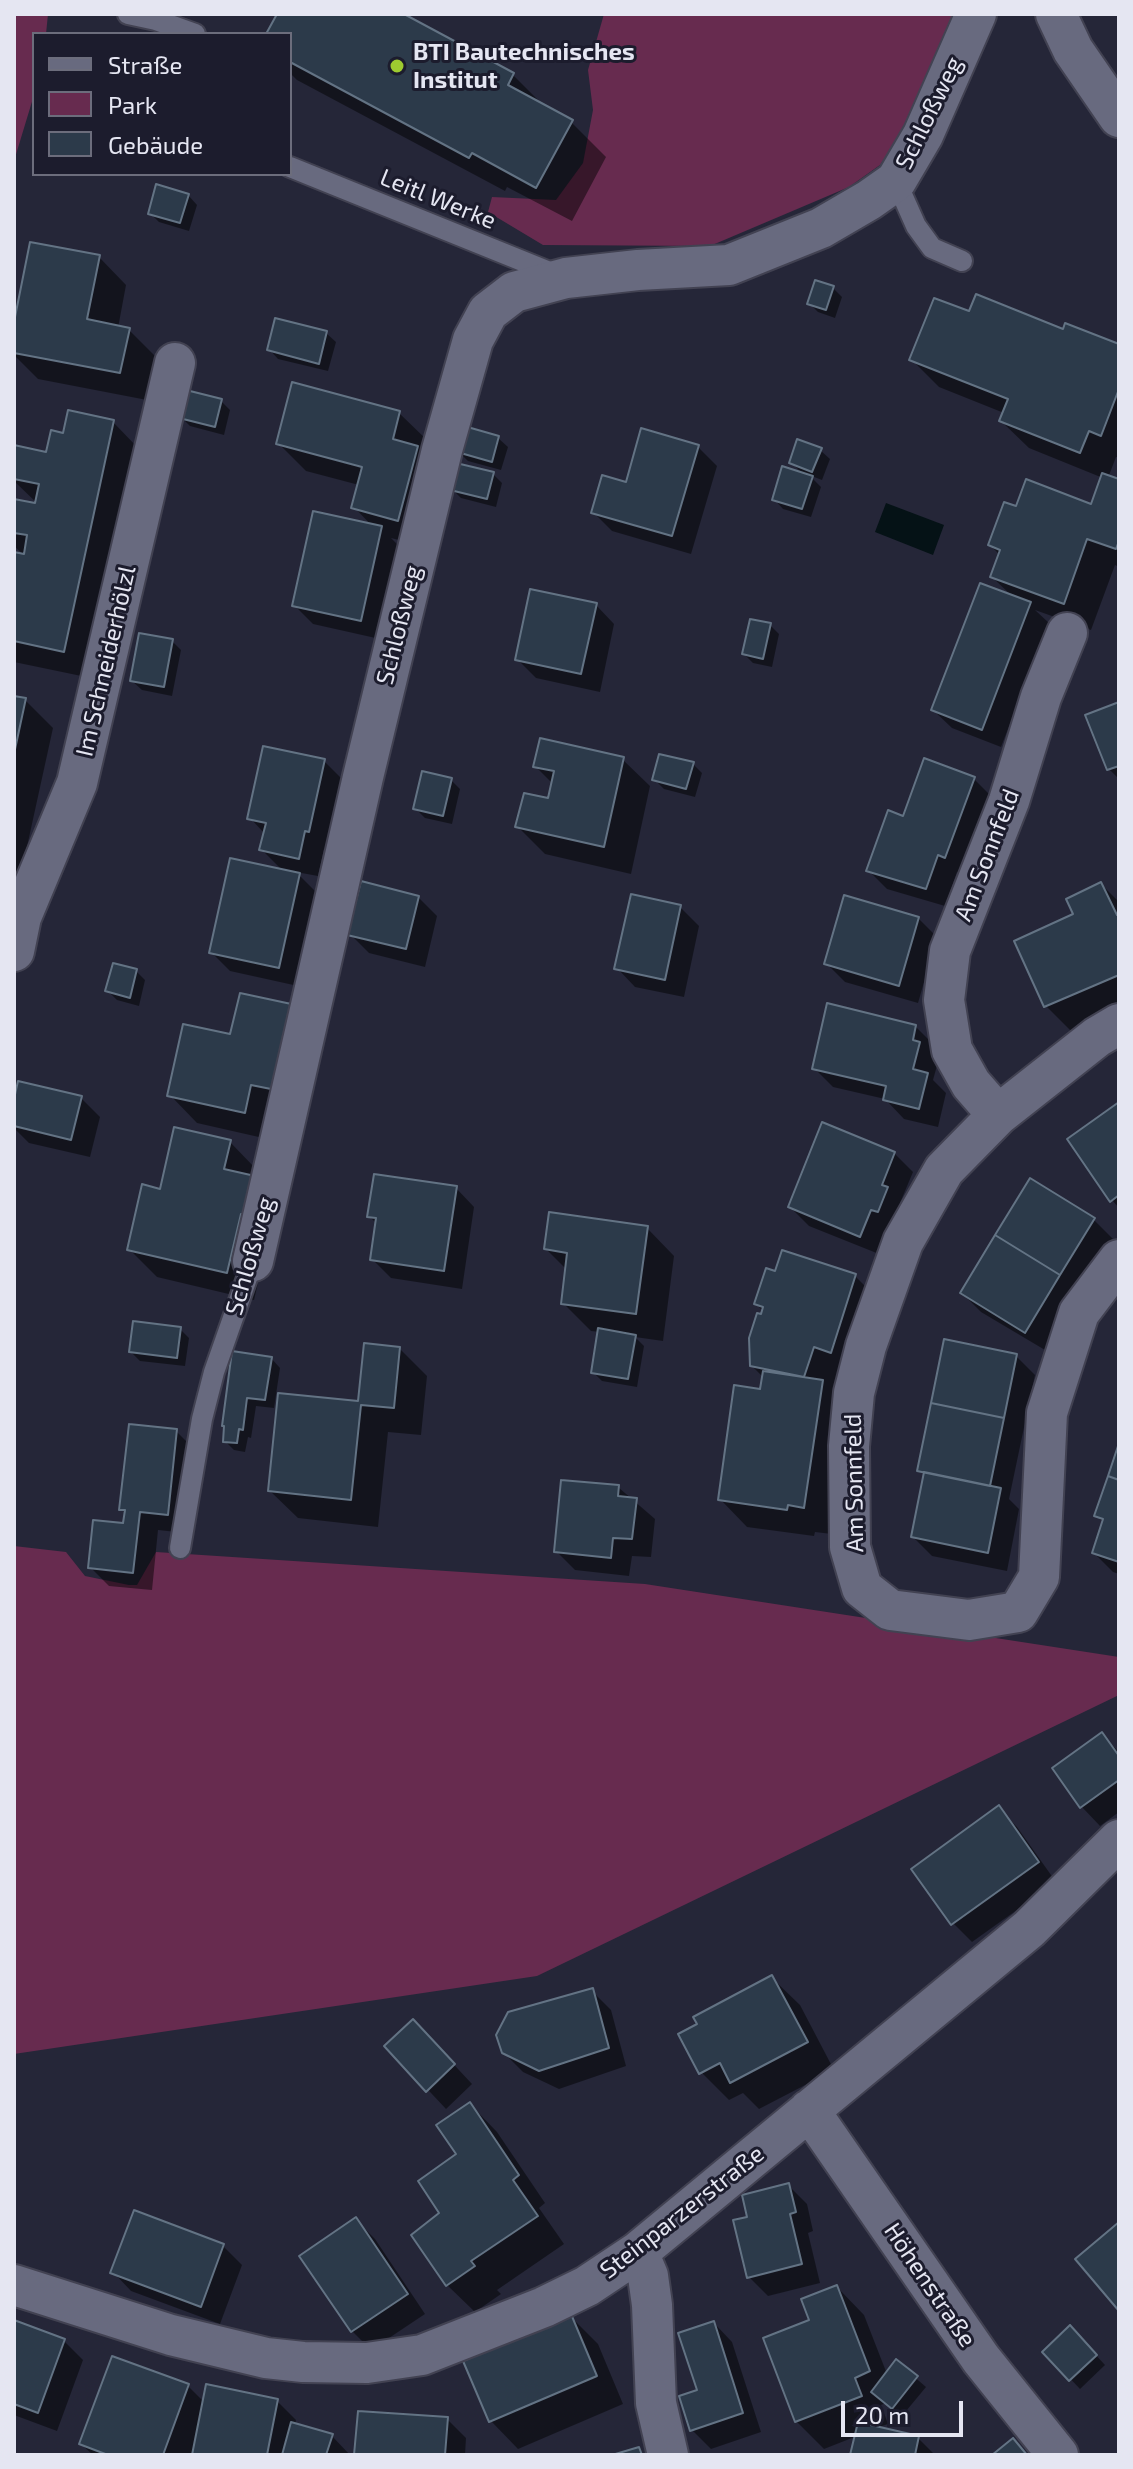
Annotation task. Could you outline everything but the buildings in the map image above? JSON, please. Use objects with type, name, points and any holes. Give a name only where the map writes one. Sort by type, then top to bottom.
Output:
[{"type":"street","name":"Schloßweg","points":[[253,1261],[366,762],[439,464],[473,340],[488,312],[514,292],[566,278],[611,272],[729,265],[821,228],[896,181],[923,135],[976,14]]},
{"type":"street","points":[[1056,14],[1073,50],[1119,117]]},
{"type":"street","name":"Im Schneiderhölzl","points":[[14,951],[21,917],[77,783],[175,363]]},
{"type":"street","name":"Am Sonnfeld","points":[[998,1115],[971,1084],[952,1050],[944,1000],[950,951],[1009,801],[1041,697],[1067,633]]},
{"type":"street","name":"Am Sonnfeld","points":[[1119,1024],[1097,1037],[998,1115],[944,1170],[903,1242],[866,1346],[854,1393],[849,1446],[850,1547],[862,1588],[890,1610],[969,1620],[1018,1612],[1039,1577],[1047,1413],[1079,1313],[1119,1260]]},
{"type":"street","name":"Steinparzerstraße","points":[[14,2285],[171,2335],[266,2358],[303,2362],[367,2363],[422,2355],[544,2307],[587,2286],[638,2252],[1029,1929],[1119,1840]]},
{"type":"street","name":"Höhenstraße","points":[[809,2110],[981,2359],[1058,2455]]},
{"type":"street","points":[[638,2252],[648,2276],[656,2403],[668,2455]]},
{"type":"lane","points":[[128,14],[189,32]]},
{"type":"lane","name":"Leitl Werke","points":[[292,168],[566,278]]},
{"type":"lane","points":[[896,181],[916,226],[932,248],[962,261]]},
{"type":"lane","name":"Schloßweg","points":[[180,1548],[202,1419],[214,1372],[253,1261]]},
{"type":"green space","points":[[14,14],[48,14],[46,32],[32,32],[32,102],[14,161]]},
{"type":"green space","points":[[604,14],[961,14],[909,122],[880,165],[849,187],[710,246],[543,245],[488,212],[492,197],[556,200],[583,163],[593,110],[588,70]]},
{"type":"green space","points":[[14,1546],[66,1552],[85,1576],[129,1585],[137,1585],[156,1552],[645,1584],[1119,1657],[1119,1695],[537,1976],[14,2054]]},
{"type":"shaded area","points":[[886,503],[944,525],[933,555],[875,532]]},
{"type":"place","name":"BTI Bautechnisches Institut","points":[[397,66]]}]
